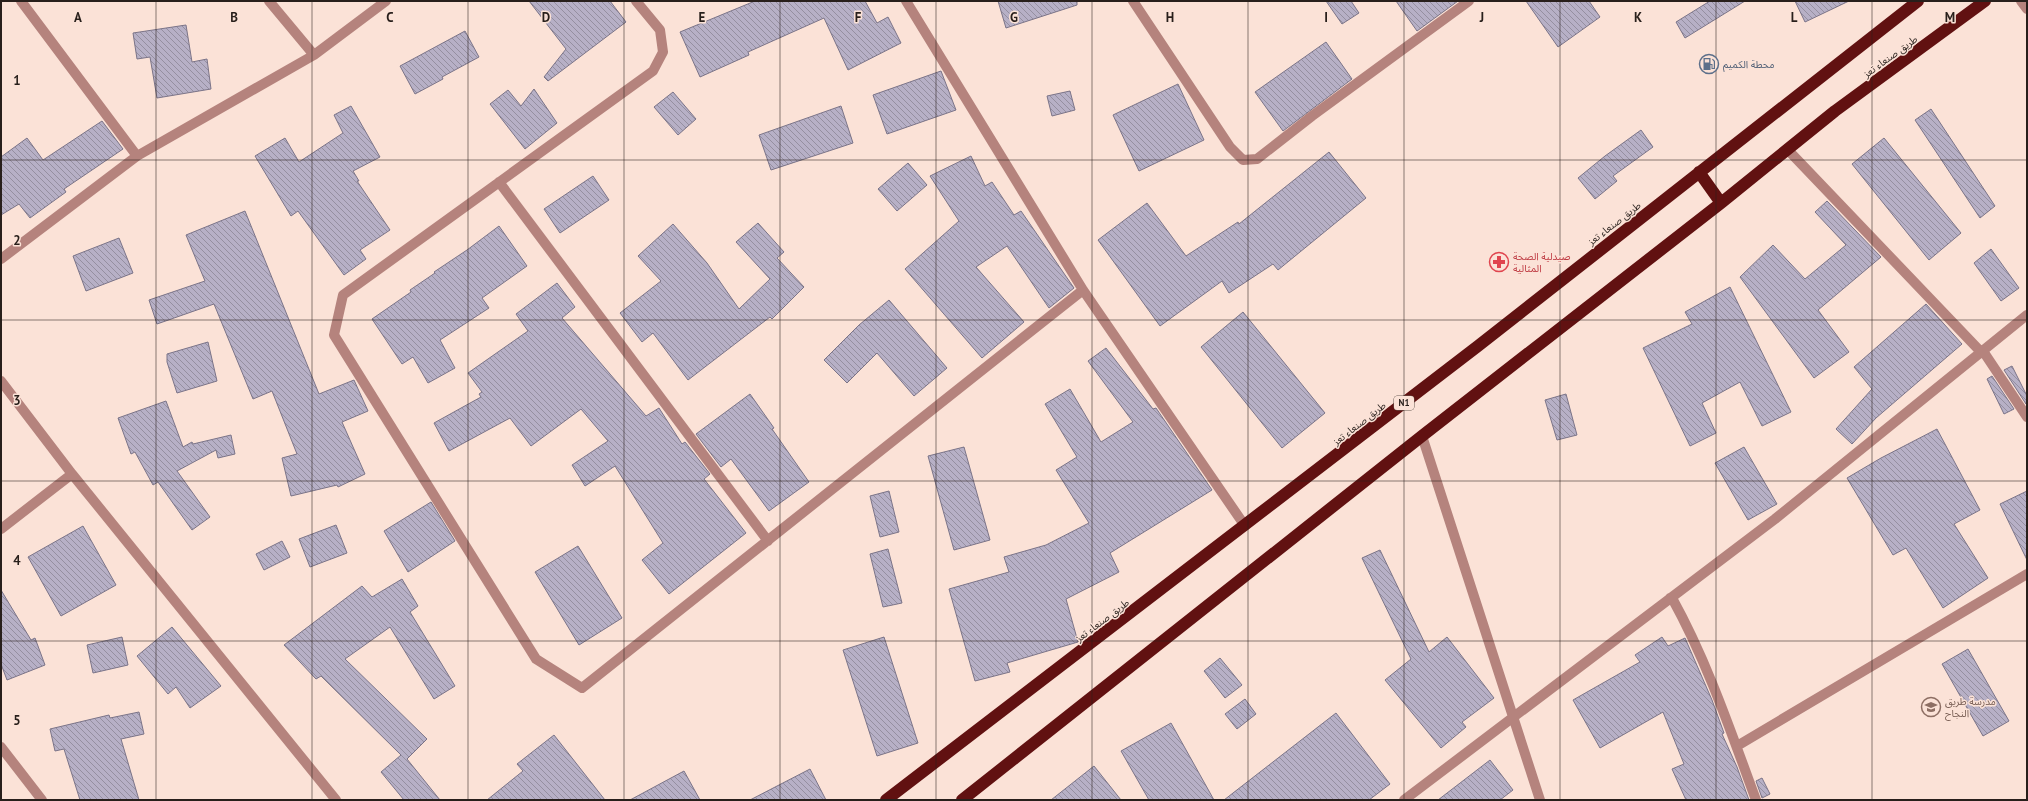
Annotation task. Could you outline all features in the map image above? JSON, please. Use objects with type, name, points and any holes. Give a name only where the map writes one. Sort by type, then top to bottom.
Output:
[{"type":"highway","name":"طريق صنعاء تعز","points":[[886,800],[1478,346],[1918,1]]},
{"type":"highway","name":"طريق صنعاء تعز","points":[[962,800],[1422,436],[1721,203],[1834,111],[1985,1]]},
{"type":"highway","points":[[1699,172],[1721,203]]},
{"type":"street","points":[[21,1],[137,156]]},
{"type":"street","points":[[269,1],[314,55]]},
{"type":"street","points":[[1,259],[137,156],[314,55],[386,1]]},
{"type":"street","points":[[636,1],[660,30],[663,52],[653,71],[343,295],[334,335],[536,659],[582,688],[1083,290]]},
{"type":"street","points":[[906,1],[1083,290],[1244,526]]},
{"type":"street","points":[[1133,1],[1230,147],[1243,160],[1257,159],[1312,116],[1469,1]]},
{"type":"street","points":[[2021,1],[2027,9]]},
{"type":"street","points":[[1787,149],[1981,352],[1983,351],[2027,417]]},
{"type":"street","points":[[499,182],[768,540]]},
{"type":"street","points":[[1404,800],[1775,520],[2027,315]]},
{"type":"street","points":[[1,381],[72,474],[336,800]]},
{"type":"street","points":[[1422,436],[1540,800]]},
{"type":"street","points":[[1,529],[72,474]]},
{"type":"street","points":[[1737,746],[2027,574]]},
{"type":"street","points":[[1671,598],[1689,630],[1737,746],[1756,800]]},
{"type":"street","points":[[1,747],[42,800]]},
{"type":"building","points":[[529,1],[610,1],[626,22],[548,81],[544,77],[566,49]]},
{"type":"building","points":[[755,1],[865,1],[877,23],[888,17],[901,43],[848,70],[824,18],[748,52],[749,55],[700,77],[680,32]]},
{"type":"building","points":[[998,1],[1077,1],[1077,5],[1006,28]]},
{"type":"building","points":[[1326,1],[1351,1],[1359,13],[1342,24]]},
{"type":"building","points":[[1396,1],[1458,1],[1417,31]]},
{"type":"building","points":[[1526,1],[1589,1],[1600,17],[1558,47]]},
{"type":"building","points":[[1710,1],[1745,1],[1685,38],[1676,22]]},
{"type":"building","points":[[1795,1],[1849,1],[1805,22]]},
{"type":"building","points":[[186,25],[192,62],[207,59],[211,89],[157,98],[150,57],[137,59],[133,33]]},
{"type":"building","points":[[465,31],[479,57],[442,77],[443,79],[415,94],[400,66]]},
{"type":"building","points":[[1326,42],[1352,79],[1283,131],[1255,92]]},
{"type":"building","points":[[941,71],[956,110],[887,134],[873,95]]},
{"type":"building","points":[[1178,84],[1204,140],[1139,171],[1113,115]]},
{"type":"building","points":[[534,89],[557,123],[525,149],[490,104],[508,90],[521,106]]},
{"type":"building","points":[[1070,91],[1075,110],[1052,116],[1047,96]]},
{"type":"building","points":[[673,92],[696,119],[678,135],[654,107]]},
{"type":"building","points":[[351,106],[380,157],[353,171],[359,181],[357,181],[390,230],[360,250],[366,259],[344,275],[298,211],[291,216],[255,156],[285,138],[299,162],[343,133],[334,115]]},
{"type":"building","points":[[841,106],[853,143],[771,170],[759,135]]},
{"type":"building","points":[[1931,109],[1995,206],[1980,218],[1915,120]]},
{"type":"building","points":[[102,121],[123,149],[64,189],[66,192],[30,218],[19,204],[1,215],[1,157],[27,138],[43,160]]},
{"type":"building","points":[[1641,130],[1653,147],[1613,176],[1617,181],[1595,199],[1578,178]]},
{"type":"building","points":[[1884,138],[1961,233],[1929,260],[1852,164]]},
{"type":"building","points":[[1329,152],[1366,198],[1278,270],[1273,264],[1229,293],[1222,281],[1160,326],[1098,240],[1147,203],[1186,256],[1238,222],[1239,224]]},
{"type":"building","points":[[971,156],[985,186],[992,182],[1014,215],[1021,211],[1074,288],[1049,308],[1007,246],[976,267],[1024,322],[982,358],[905,269],[959,221],[930,176]]},
{"type":"building","points":[[908,163],[927,185],[897,211],[878,189]]},
{"type":"building","points":[[593,176],[609,200],[560,233],[544,209]]},
{"type":"building","points":[[1827,201],[1881,257],[1818,310],[1849,352],[1814,378],[1740,277],[1773,245],[1805,279],[1846,245],[1815,212]]},
{"type":"building","points":[[245,211],[319,394],[354,380],[368,411],[342,422],[365,474],[338,487],[337,485],[291,496],[282,458],[297,454],[272,391],[253,399],[214,304],[157,324],[149,300],[205,281],[186,235]]},
{"type":"building","points":[[758,223],[784,252],[777,258],[804,287],[772,319],[770,317],[688,380],[653,333],[642,342],[620,313],[661,281],[638,256],[673,224],[707,263],[739,309],[770,279],[736,242]]},
{"type":"building","points":[[499,226],[527,266],[482,298],[489,308],[440,340],[455,368],[428,383],[413,357],[402,364],[372,319],[411,292],[410,290],[435,273],[434,272]]},
{"type":"building","points":[[119,238],[133,273],[86,291],[73,256]]},
{"type":"building","points":[[1991,249],[2019,288],[2001,301],[1974,263]]},
{"type":"building","points":[[557,283],[575,307],[562,318],[646,416],[659,408],[682,444],[685,442],[710,474],[704,479],[746,533],[669,594],[642,560],[663,543],[615,466],[585,486],[572,465],[608,441],[581,409],[531,446],[510,418],[449,451],[434,423],[481,397],[479,394],[482,392],[468,373],[528,331],[516,314]]},
{"type":"building","points":[[1730,287],[1791,412],[1762,426],[1740,382],[1702,403],[1716,433],[1690,446],[1643,348],[1692,324],[1685,312]]},
{"type":"building","points":[[889,300],[947,368],[914,396],[877,353],[847,383],[824,360],[859,325]]},
{"type":"building","points":[[1926,304],[1962,344],[1876,418],[1852,444],[1836,429],[1872,389],[1854,367]]},
{"type":"building","points":[[1243,312],[1325,413],[1282,448],[1201,347]]},
{"type":"building","points":[[208,342],[217,381],[177,393],[167,362],[167,354]]},
{"type":"building","points":[[1106,348],[1153,409],[1156,408],[1212,490],[1110,553],[1119,572],[1066,599],[1078,642],[1007,663],[1010,672],[975,681],[949,589],[1009,572],[1004,557],[1046,545],[1089,523],[1056,470],[1077,457],[1045,404],[1070,389],[1101,442],[1133,422],[1088,361]]},
{"type":"building","points":[[2012,366],[2027,396],[2026,404],[2004,370]]},
{"type":"building","points":[[1992,376],[2014,409],[2004,414],[1987,379]]},
{"type":"building","points":[[750,394],[774,428],[772,429],[809,482],[769,511],[731,459],[721,467],[696,434]]},
{"type":"building","points":[[1566,394],[1577,435],[1557,440],[1545,400]]},
{"type":"building","points":[[166,401],[183,447],[192,442],[193,444],[231,435],[235,454],[218,458],[216,450],[177,471],[210,517],[192,530],[158,482],[153,485],[135,452],[131,454],[118,418]]},
{"type":"building","points":[[1937,429],[1980,510],[1954,524],[1988,578],[1943,608],[1906,548],[1893,555],[1847,478],[1881,458]]},
{"type":"building","points":[[964,447],[990,540],[954,550],[928,456]]},
{"type":"building","points":[[1744,447],[1777,504],[1748,520],[1715,463]]},
{"type":"building","points":[[889,491],[899,532],[880,537],[870,496]]},
{"type":"building","points":[[2027,491],[2027,560],[2000,504]]},
{"type":"building","points":[[431,502],[455,541],[408,572],[384,531]]},
{"type":"building","points":[[336,525],[347,553],[310,567],[299,539]]},
{"type":"building","points":[[83,526],[116,585],[61,616],[28,557]]},
{"type":"building","points":[[282,541],[290,557],[264,570],[256,554]]},
{"type":"building","points":[[578,546],[622,618],[579,645],[535,572]]},
{"type":"building","points":[[888,549],[902,603],[883,607],[870,554]]},
{"type":"building","points":[[1380,550],[1429,652],[1447,637],[1494,698],[1462,722],[1466,727],[1441,748],[1385,680],[1411,659],[1362,558]]},
{"type":"building","points":[[402,579],[418,606],[410,612],[455,686],[434,699],[390,627],[345,659],[427,739],[407,759],[440,800],[404,800],[381,772],[401,755],[321,676],[316,679],[284,645],[362,586],[372,597]]},
{"type":"building","points":[[1,590],[31,640],[35,638],[45,665],[7,680],[1,664]]},
{"type":"building","points":[[172,627],[221,686],[190,708],[176,687],[168,694],[137,656]]},
{"type":"building","points":[[122,637],[128,665],[93,673],[87,645]]},
{"type":"building","points":[[884,637],[918,743],[877,756],[843,650]]},
{"type":"building","points":[[1662,637],[1668,646],[1685,638],[1712,700],[1724,733],[1722,734],[1737,767],[1749,800],[1686,800],[1672,769],[1684,764],[1663,712],[1600,748],[1573,700],[1640,662],[1635,655]]},
{"type":"building","points":[[1968,649],[2009,721],[1983,736],[1942,664]]},
{"type":"building","points":[[1220,658],[1242,685],[1225,698],[1204,671]]},
{"type":"building","points":[[1245,699],[1256,714],[1237,729],[1225,714]]},
{"type":"building","points":[[139,712],[144,734],[121,739],[139,800],[80,800],[64,749],[55,751],[50,729],[109,715],[110,718]]},
{"type":"building","points":[[1336,713],[1390,784],[1369,800],[1224,800]]},
{"type":"building","points":[[1171,723],[1214,800],[1149,800],[1121,751]]},
{"type":"building","points":[[554,735],[605,800],[487,800],[523,771],[517,764]]},
{"type":"building","points":[[1490,760],[1513,790],[1500,800],[1438,800]]},
{"type":"building","points":[[1094,766],[1121,800],[1051,800]]},
{"type":"building","points":[[810,769],[826,800],[750,800]]},
{"type":"building","points":[[684,771],[700,800],[630,800]]},
{"type":"building","points":[[1762,778],[1770,794],[1762,798],[1756,781]]},
{"type":"place","name":"محطة الكميم","points":[[1709,64]]},
{"type":"place","name":"صيدلية الصحة المثالية","points":[[1499,262]]},
{"type":"place","name":"مدرسة طريق النجاح","points":[[1931,707]]}]
